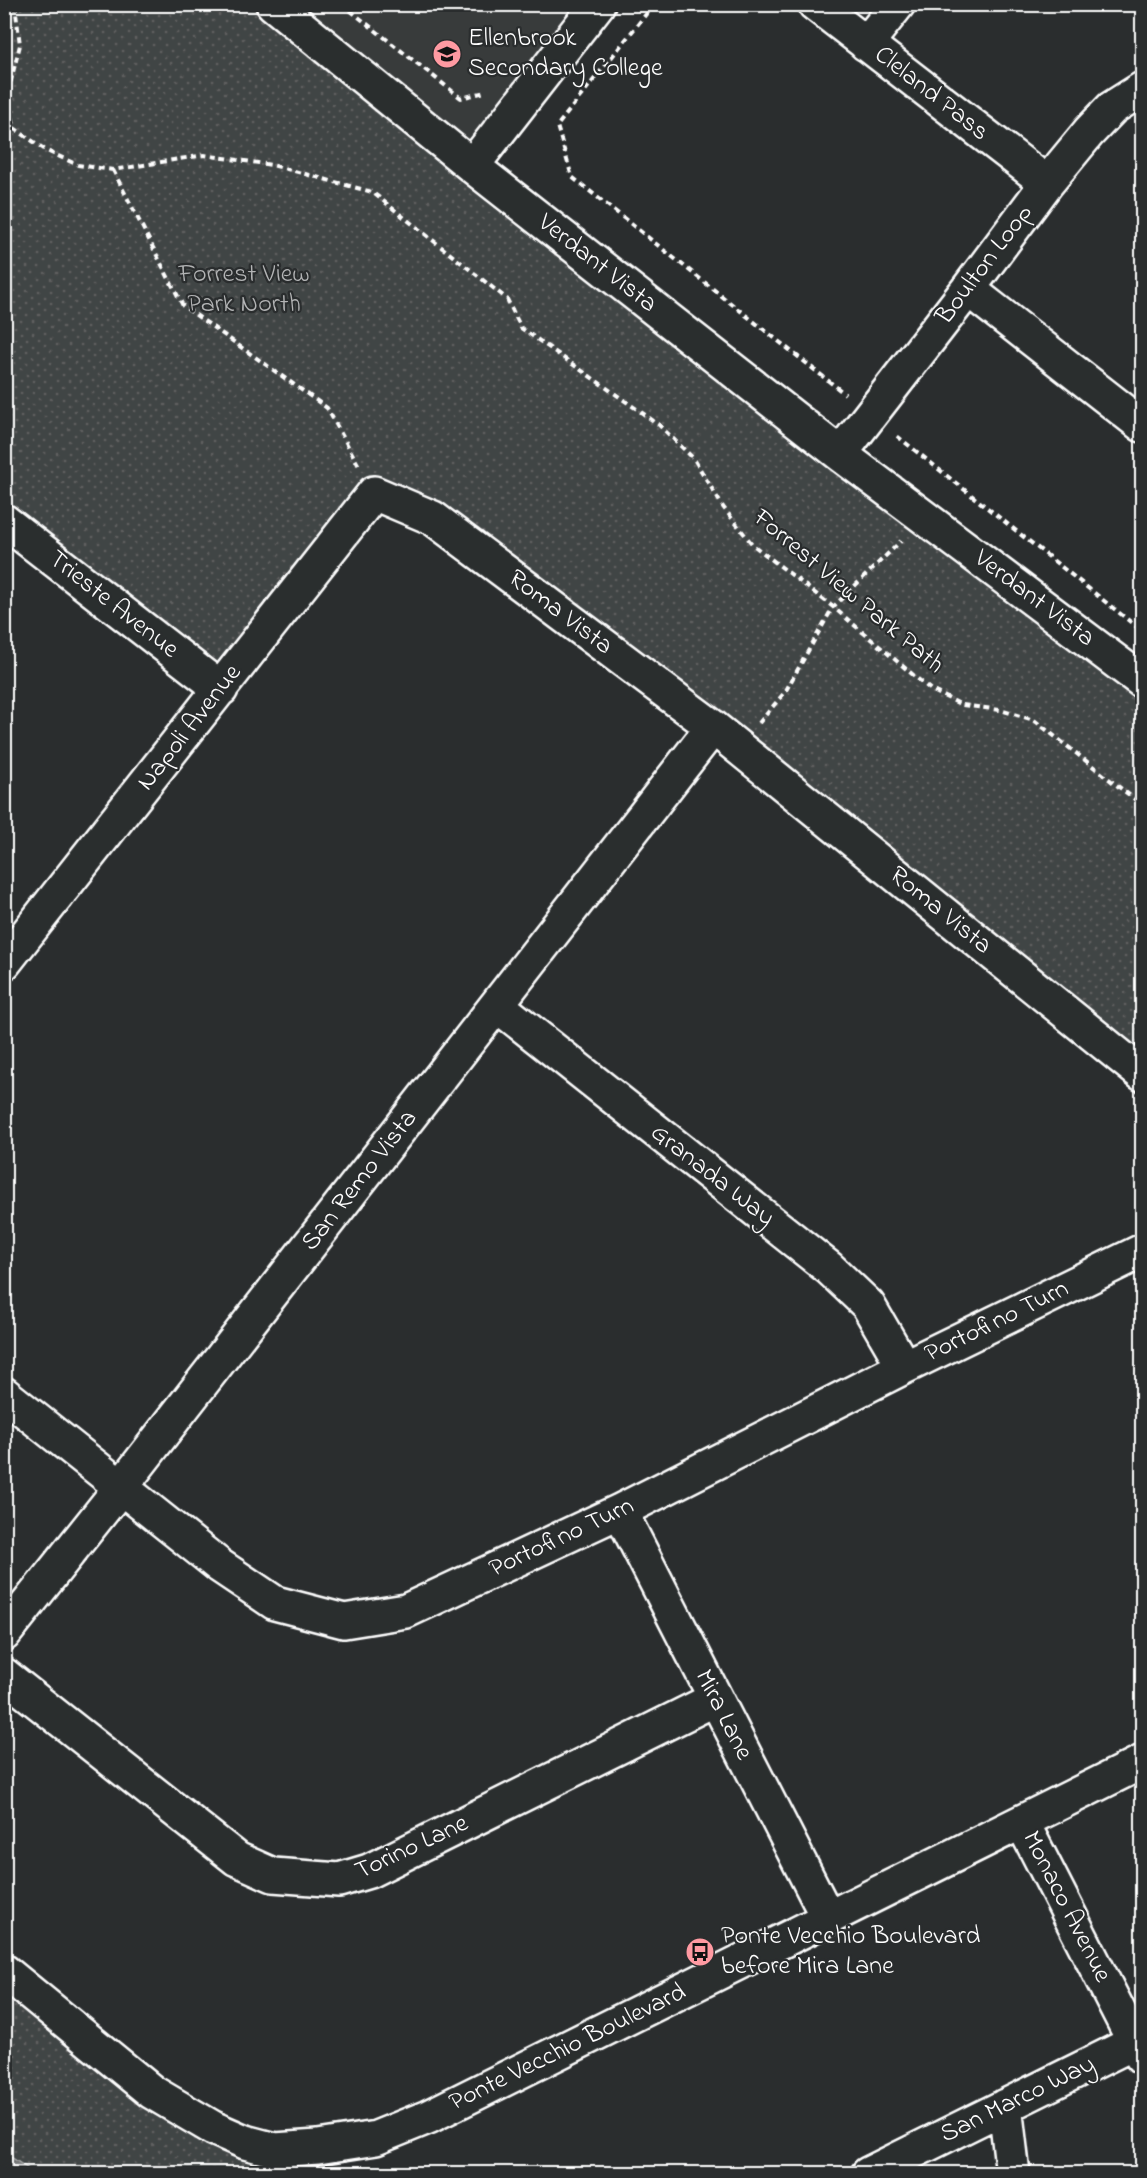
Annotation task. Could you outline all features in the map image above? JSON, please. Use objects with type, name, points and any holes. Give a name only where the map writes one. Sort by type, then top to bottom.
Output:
[{"type":"street","name":"Verdant Vista","points":[[273,4],[472,166],[840,454],[1143,681]]},
{"type":"street","points":[[472,166],[598,4]]},
{"type":"street","name":"Cleland Pass","points":[[815,4],[1047,183]]},
{"type":"street","points":[[867,44],[898,4]]},
{"type":"street","name":"Boulton Loop","points":[[840,454],[1047,183],[1112,108],[1143,89]]},
{"type":"street","points":[[968,289],[1143,425]]},
{"type":"street","name":"Napoli Avenue","points":[[4,963],[374,493]]},
{"type":"street","name":"Roma Vista","points":[[374,493],[433,518],[713,727],[1143,1074]]},
{"type":"street","name":"Trieste Avenue","points":[[4,520],[221,688]]},
{"type":"street","name":"San Remo Vista","points":[[4,1634],[122,1487],[713,727]]},
{"type":"street","name":"Granada Way","points":[[497,1005],[830,1269],[868,1305],[904,1367]]},
{"type":"street","name":"Portofino Turn","points":[[4,1394],[220,1566],[275,1603],[344,1621],[406,1611],[620,1511],[904,1367],[1143,1251]]},
{"type":"street","name":"Mira Lane","points":[[620,1511],[828,1918]]},
{"type":"street","name":"Torino Lane","points":[[4,1675],[237,1859],[273,1875],[339,1880],[369,1871],[715,1699]]},
{"type":"street","name":"Ponte Vecchio Boulevard","points":[[4,1971],[152,2092],[277,2162],[318,2147],[376,2138],[428,2117],[1143,1762]]},
{"type":"street","name":"Monaco Avenue","points":[[1022,1822],[1139,2050]]},
{"type":"street","name":"San Marco Way","points":[[868,2174],[1005,2106],[1139,2050]]},
{"type":"street","points":[[1005,2106],[1013,2174]]},
{"type":"path","name":"Forrest View Park Path","points":[[15,4],[20,45],[8,92],[14,128],[47,151],[78,165],[113,170],[204,155],[272,165],[372,192],[507,299],[521,328],[658,424],[694,459],[723,507],[753,545],[931,690],[962,705],[1000,710],[1034,720],[1143,805]]},
{"type":"path","points":[[342,4],[461,99],[494,89]]},
{"type":"path","points":[[654,4],[557,126],[572,177],[1143,630]]},
{"type":"path","points":[[113,170],[183,306],[327,408],[374,493]]},
{"type":"path","points":[[738,748],[785,692],[832,608],[925,517]]},
{"type":"shaded area","name":"Ellenbrook Secondary College","points":[[273,5],[598,5],[472,166]]},
{"type":"shaded area","points":[[5,2153],[34,2173],[5,2173]]},
{"type":"green space","name":"Forrest View Park North","points":[[4,5],[273,5],[1142,681],[1142,1074],[713,727],[374,493],[221,689],[5,521]]},
{"type":"green space","points":[[4,1971],[152,2092],[275,2150],[278,2173],[34,2173],[5,2153]]},
{"type":"place","name":"Ellenbrook Secondary College","points":[[447,54]]},
{"type":"place","name":"Ponte Vecchio Boulevard before Mira Lane","points":[[700,1952]]}]
